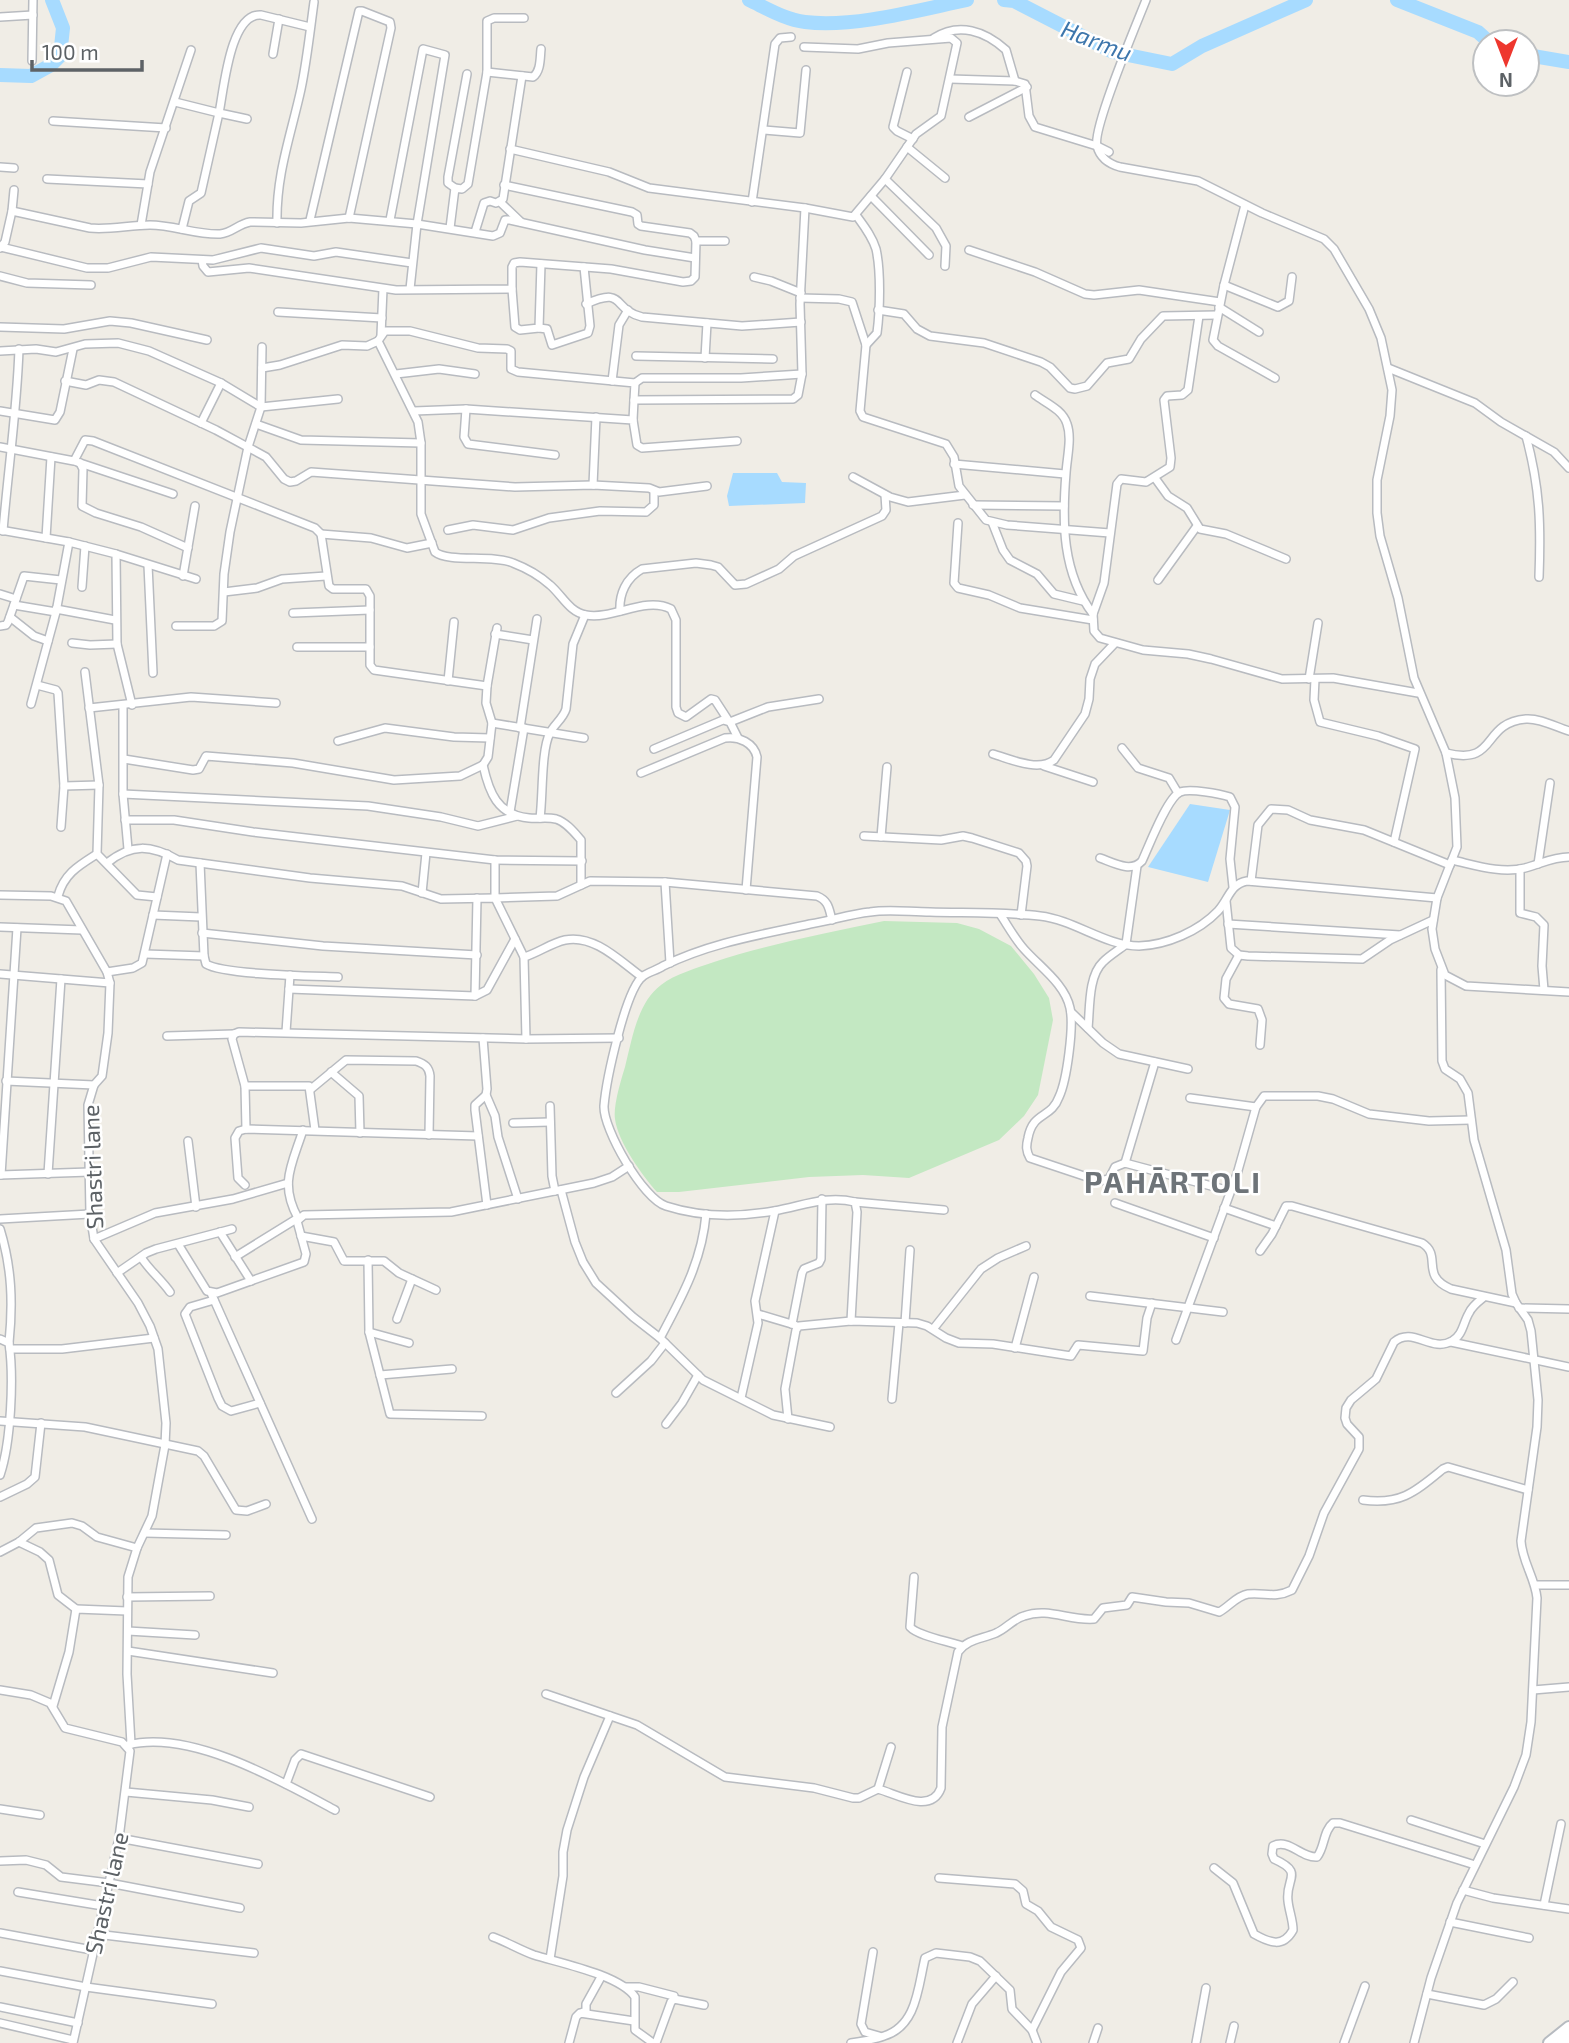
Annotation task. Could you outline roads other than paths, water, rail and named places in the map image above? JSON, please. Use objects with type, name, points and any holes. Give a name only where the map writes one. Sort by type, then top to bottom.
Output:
[{"type":"street","points":[[32,61],[33,0]]},
{"type":"street","points":[[1146,0],[1101,115],[1097,146],[1104,159],[1113,165],[1198,181],[1317,236],[1331,246],[1369,309],[1381,338],[1392,390],[1391,409],[1377,481],[1380,536],[1398,598],[1418,693],[1446,753],[1455,799],[1458,837],[1437,898],[1432,936],[1445,975],[1466,986],[1569,992]]},
{"type":"street","points":[[277,223],[279,181],[288,133],[301,88],[314,2]]},
{"type":"street","points":[[310,220],[359,11],[362,10],[386,19],[391,28],[349,218]]},
{"type":"street","points":[[181,229],[189,201],[201,193],[233,46],[243,23],[254,14],[310,27]]},
{"type":"street","points":[[0,17],[33,15]]},
{"type":"street","points":[[467,74],[448,177],[449,183],[463,189],[468,184],[487,72],[487,21],[494,18],[524,18]]},
{"type":"street","points":[[273,54],[279,19]]},
{"type":"street","points":[[934,38],[950,30],[985,36],[1006,50],[1015,80]]},
{"type":"street","points":[[752,202],[775,44],[780,38],[791,37]]},
{"type":"street","points":[[510,149],[609,172],[649,188],[805,208],[850,217],[856,215],[921,129],[941,116],[957,42],[951,38],[934,38],[858,49],[804,47]]},
{"type":"street","points":[[390,220],[424,49],[445,55],[417,223],[410,289]]},
{"type":"street","points":[[487,72],[533,76],[537,74],[541,49]]},
{"type":"street","points":[[141,225],[153,163],[191,50]]},
{"type":"street","points":[[764,130],[800,132],[806,70]]},
{"type":"street","points":[[907,72],[893,127],[913,139]]},
{"type":"street","points":[[500,202],[522,76]]},
{"type":"street","points":[[950,79],[1015,80],[1025,84],[1029,116],[1035,127],[1110,152]]},
{"type":"street","points":[[969,117],[1027,87]]},
{"type":"street","points":[[175,102],[247,120]]},
{"type":"street","points":[[52,121],[166,128]]},
{"type":"street","points":[[907,147],[945,178]]},
{"type":"street","points":[[0,167],[14,168]]},
{"type":"street","points":[[47,179],[148,184]]},
{"type":"street","points":[[885,179],[936,228],[946,246],[945,266]]},
{"type":"street","points":[[504,186],[632,212],[637,215],[638,224],[641,226],[690,233],[696,241],[695,277],[689,282],[611,270],[541,264],[514,263],[512,289],[515,327],[520,330],[547,329],[552,345],[588,333],[590,327],[584,268]]},
{"type":"street","points":[[450,228],[455,187]]},
{"type":"street","points":[[13,190],[8,233],[1,248],[87,268],[108,268],[151,257],[223,259],[261,248],[314,256],[331,251],[412,263]]},
{"type":"street","points":[[871,196],[929,255]]},
{"type":"street","points":[[475,232],[484,202],[500,202],[522,222]]},
{"type":"street","points":[[1245,205],[1213,337],[1215,344],[1275,378]]},
{"type":"street","points":[[634,400],[793,399],[800,392],[805,208]]},
{"type":"street","points":[[12,211],[103,230],[141,225],[223,234],[243,223],[301,223],[349,218],[417,223],[497,236],[505,220],[695,258]]},
{"type":"street","points":[[856,215],[872,238],[876,250],[877,332],[866,345]]},
{"type":"street","points":[[696,241],[726,241]]},
{"type":"street","points":[[969,250],[1035,272],[1085,293],[1094,295],[1139,290],[1219,308],[1259,332]]},
{"type":"street","points":[[202,260],[208,272],[249,268],[383,289],[512,289]]},
{"type":"street","points":[[539,328],[541,264]]},
{"type":"street","points":[[0,276],[27,283],[91,285]]},
{"type":"street","points":[[754,277],[771,281],[801,295],[850,301],[866,345],[860,411],[863,417],[946,444],[951,449],[957,481],[983,517],[992,522],[1110,533]]},
{"type":"street","points":[[1224,285],[1278,307],[1289,301],[1292,277]]},
{"type":"street","points":[[383,289],[379,338],[414,411],[421,432],[421,514],[438,555],[498,558],[522,567],[552,586],[571,608],[585,615],[655,605],[671,609],[676,620],[678,713],[686,716],[708,701],[715,700],[738,738]]},
{"type":"street","points":[[586,304],[608,296],[642,317],[742,326],[801,322]]},
{"type":"street","points":[[878,310],[904,314],[917,328],[936,338],[984,343],[1041,362],[1050,367],[1070,388],[1080,390],[1087,386],[1107,363],[1129,359],[1141,339],[1161,317],[1199,316],[1219,308]]},
{"type":"street","points":[[612,381],[619,325],[628,310]]},
{"type":"street","points":[[278,312],[382,318]]},
{"type":"street","points":[[1199,316],[1188,390],[1182,395],[1167,396],[1164,400],[1171,462],[1167,470],[1156,478],[1143,483],[1120,480],[1117,484],[1104,583],[1093,617],[1094,631],[1100,638],[1115,643],[1143,650],[1188,654],[1282,679],[1333,678],[1418,693]]},
{"type":"street","points":[[0,327],[64,329],[110,321],[131,323],[206,340]]},
{"type":"street","points":[[705,358],[707,323]]},
{"type":"street","points":[[262,368],[342,345],[367,346],[385,331],[410,331],[478,348],[507,349],[510,351],[510,365],[514,371],[635,383],[642,378],[728,379],[802,374]]},
{"type":"street","points":[[0,351],[19,349],[56,352],[102,342],[117,343],[149,351],[221,383],[261,407],[338,399]]},
{"type":"street","points":[[176,626],[219,625],[222,621],[227,555],[237,499],[248,447],[261,407],[262,348]]},
{"type":"street","points":[[19,349],[1,531],[85,545],[196,579]]},
{"type":"street","points":[[0,411],[55,420],[60,412],[73,349]]},
{"type":"street","points":[[636,356],[772,359]]},
{"type":"street","points":[[1388,368],[1475,403],[1501,422],[1554,452],[1569,468]]},
{"type":"street","points":[[396,374],[439,369],[475,374]]},
{"type":"street","points":[[65,381],[86,385],[106,379],[248,447],[265,457],[284,479],[290,482],[311,472],[515,487],[593,485],[649,488],[664,492],[707,486]]},
{"type":"street","points":[[201,423],[221,383]]},
{"type":"street","points":[[635,383],[633,420],[636,445],[642,448],[737,441]]},
{"type":"street","points":[[1035,395],[1061,414],[1067,422],[1069,438],[1063,529],[1068,557],[1083,601],[1093,617]]},
{"type":"street","points":[[414,411],[466,409],[633,420]]},
{"type":"street","points":[[466,409],[464,438],[471,446],[555,455]]},
{"type":"street","points":[[593,485],[596,417]]},
{"type":"street","points":[[256,424],[301,440],[421,443]]},
{"type":"street","points":[[1526,436],[1539,489],[1539,578]]},
{"type":"street","points":[[77,462],[81,444],[85,440],[93,441],[315,528],[321,534],[329,586],[333,589],[366,589],[370,596],[370,665],[374,670],[487,686]]},
{"type":"street","points":[[0,447],[77,462],[173,494]]},
{"type":"street","points":[[46,538],[51,457]]},
{"type":"street","points":[[77,462],[83,469],[82,506],[141,527],[188,548]]},
{"type":"street","points":[[954,464],[1065,474]]},
{"type":"street","points":[[853,477],[885,495],[908,502],[965,495]]},
{"type":"street","points":[[1156,478],[1168,496],[1187,508],[1200,529],[1218,531],[1286,559]]},
{"type":"street","points":[[448,530],[473,525],[513,530],[549,518],[600,511],[646,512],[654,505],[654,491]]},
{"type":"street","points":[[620,611],[623,589],[637,571],[696,563],[710,565],[718,567],[729,582],[739,586],[779,569],[794,556],[882,516],[886,510],[885,495]]},
{"type":"street","points":[[973,505],[1064,506]]},
{"type":"street","points":[[183,576],[195,506]]},
{"type":"street","points":[[992,522],[1010,560],[1037,574],[1054,594],[1083,601]]},
{"type":"street","points":[[958,523],[954,583],[958,588],[989,595],[1020,608],[1093,617]]},
{"type":"street","points":[[1158,580],[1197,526]]},
{"type":"street","points":[[321,534],[371,538],[407,548],[432,543]]},
{"type":"street","points":[[31,704],[56,610],[69,542]]},
{"type":"street","points":[[82,587],[85,545]]},
{"type":"street","points":[[116,554],[117,644],[132,705]]},
{"type":"street","points":[[148,565],[153,673]]},
{"type":"street","points":[[0,626],[6,625],[10,617],[24,576],[61,580]]},
{"type":"street","points":[[224,592],[257,588],[282,579],[326,576]]},
{"type":"street","points":[[0,594],[15,602],[115,620]]},
{"type":"street","points":[[293,613],[370,610]]},
{"type":"street","points":[[540,818],[544,754],[550,732],[564,716],[572,645],[585,615]]},
{"type":"street","points":[[10,617],[34,636],[48,641]]},
{"type":"street","points":[[514,814],[522,728],[537,619]]},
{"type":"street","points":[[448,681],[454,622]]},
{"type":"street","points":[[1318,623],[1312,679],[1320,722],[1378,736],[1415,749],[1394,842]]},
{"type":"street","points":[[514,814],[488,790],[484,765],[488,757],[492,723],[486,703],[487,686],[496,631],[533,640]]},
{"type":"street","points":[[72,643],[117,644]]},
{"type":"street","points":[[1043,766],[1054,761],[1085,714],[1092,670],[1115,643]]},
{"type":"street","points":[[297,647],[370,647]]},
{"type":"street","points":[[85,672],[99,785],[97,854],[136,895],[157,897]]},
{"type":"street","points":[[37,685],[58,693],[64,786],[61,827]]},
{"type":"street","points":[[89,708],[191,697],[276,704]]},
{"type":"street","points":[[654,749],[723,720],[729,721],[768,707],[819,699]]},
{"type":"street","points":[[122,706],[123,794],[128,849]]},
{"type":"street","points":[[1446,753],[1462,757],[1478,754],[1500,729],[1527,719],[1569,732]]},
{"type":"street","points":[[492,723],[584,738]]},
{"type":"street","points":[[338,741],[385,727],[454,737],[490,738]]},
{"type":"street","points":[[641,773],[725,738],[738,738],[753,747],[757,757],[746,890]]},
{"type":"street","points":[[1122,748],[1138,768],[1170,778],[1178,793]]},
{"type":"street","points":[[993,754],[1093,782]]},
{"type":"street","points":[[124,759],[192,770],[199,769],[206,756],[227,756],[293,763],[394,780],[460,776],[484,765]]},
{"type":"street","points":[[880,837],[887,767]]},
{"type":"street","points":[[1538,864],[1550,783]]},
{"type":"street","points":[[64,786],[99,785]]},
{"type":"street","points":[[1088,1028],[1097,969],[1126,944],[1138,866],[1169,804],[1178,793],[1187,791],[1223,795],[1234,802],[1230,859],[1233,887]]},
{"type":"street","points":[[123,794],[368,806],[441,817],[478,826],[514,814],[559,821],[581,840],[581,885]]},
{"type":"street","points":[[1251,881],[1258,825],[1271,809],[1288,810],[1310,820],[1364,831],[1451,862],[1499,870],[1520,869],[1569,857]]},
{"type":"street","points":[[125,820],[174,820],[495,860],[582,861]]},
{"type":"street","points":[[864,836],[934,840],[972,838],[1019,853],[1027,866],[1021,915]]},
{"type":"street","points":[[107,863],[128,849],[152,848],[178,860],[310,878],[402,886],[441,899],[557,896],[590,881],[665,882],[817,896],[825,899],[832,920]]},
{"type":"street","points":[[422,892],[426,853]]},
{"type":"street","points":[[0,895],[58,896],[66,877],[73,869],[97,854]]},
{"type":"street","points":[[107,972],[137,967],[145,954],[167,854]]},
{"type":"street","points":[[1100,858],[1130,868],[1138,866]]},
{"type":"street","points":[[495,860],[495,898],[524,957],[526,1039]]},
{"type":"street","points":[[200,863],[201,917],[206,964],[211,967],[290,975],[338,977]]},
{"type":"street","points":[[1520,869],[1520,913],[1536,917],[1544,925],[1544,990]]},
{"type":"street","points":[[665,882],[670,963]]},
{"type":"street","points":[[944,1210],[822,1199],[746,1215],[688,1212],[659,1203],[629,1166],[604,1114],[627,1002],[642,977],[685,956],[734,939],[869,912],[1041,916],[1065,922],[1115,942],[1136,946],[1164,942],[1199,926],[1215,914],[1238,882],[1437,898]]},
{"type":"street","name":"Shastri lane","points":[[58,896],[66,901],[107,972],[110,983],[108,1033],[102,1076],[94,1085],[88,1105],[90,1214],[94,1240],[138,1303],[154,1338],[158,1349],[166,1423],[165,1445],[152,1516],[137,1548],[128,1577],[130,1754],[126,1792],[119,1838],[73,2041]]},
{"type":"street","points":[[475,996],[477,898]]},
{"type":"street","points":[[1226,901],[1231,948],[1239,955],[1355,960],[1369,956],[1390,940],[1433,920]]},
{"type":"street","points":[[1000,914],[1024,950],[1062,990],[1071,1012],[1071,1035],[1059,1098],[1049,1112],[1033,1123],[1026,1147],[1027,1154],[1035,1161],[1099,1181],[1109,1179],[1115,1167],[1125,1163],[1230,1191]]},
{"type":"street","points":[[153,915],[201,917]]},
{"type":"street","points":[[1228,923],[1401,935]]},
{"type":"street","points":[[0,927],[82,930]]},
{"type":"street","points":[[17,928],[15,975],[4,1065],[6,1081],[0,1175],[90,1172]]},
{"type":"street","points":[[202,933],[323,946],[477,955]]},
{"type":"street","points":[[289,989],[475,996],[487,990],[516,939]]},
{"type":"street","points":[[524,957],[565,940],[583,940],[597,945],[642,977]]},
{"type":"street","points":[[145,954],[204,956]]},
{"type":"street","points":[[1239,955],[1226,979],[1224,998],[1229,1004],[1258,1009],[1262,1020],[1260,1045]]},
{"type":"street","points":[[1414,2043],[1450,1922],[1523,1768],[1531,1722],[1537,1598],[1535,1585],[1523,1556],[1521,1541],[1537,1427],[1535,1360],[1528,1320],[1517,1306],[1506,1250],[1478,1156],[1466,1085],[1445,1069],[1442,1061],[1441,965]]},
{"type":"street","points":[[0,974],[110,983]]},
{"type":"street","points":[[286,1032],[290,975]]},
{"type":"street","points":[[48,1174],[61,979]]},
{"type":"street","points":[[1071,1012],[1103,1043],[1119,1054],[1188,1069]]},
{"type":"street","points":[[167,1036],[253,1031],[526,1039],[619,1038]]},
{"type":"street","points":[[234,1034],[233,1047],[245,1086],[246,1129]]},
{"type":"street","points":[[483,1038],[486,1095],[495,1116],[498,1137],[518,1199]]},
{"type":"street","points":[[311,1089],[346,1060],[423,1063],[430,1076],[429,1135]]},
{"type":"street","points":[[1125,1163],[1156,1062]]},
{"type":"street","points":[[331,1072],[359,1096],[360,1133]]},
{"type":"street","points":[[6,1081],[94,1085]]},
{"type":"street","points":[[245,1086],[305,1085],[311,1089]]},
{"type":"street","points":[[311,1089],[315,1130]]},
{"type":"street","points":[[486,1095],[475,1105],[487,1205]]},
{"type":"street","points":[[1176,1340],[1230,1191],[1256,1107],[1264,1096],[1318,1096],[1333,1099],[1369,1114],[1429,1121],[1471,1120]]},
{"type":"street","points":[[1190,1098],[1256,1107]]},
{"type":"street","points":[[550,1106],[552,1176],[583,1262],[596,1283],[698,1375],[715,1387],[756,1408],[788,1419],[830,1427]]},
{"type":"street","points":[[513,1123],[550,1122]]},
{"type":"street","points":[[245,1185],[238,1178],[235,1138],[239,1131],[246,1129],[478,1136]]},
{"type":"street","points":[[260,1404],[231,1411],[222,1406],[185,1314],[190,1307],[217,1293],[304,1262],[306,1254],[298,1218],[289,1201],[288,1183],[303,1130]]},
{"type":"street","points":[[188,1141],[196,1207]]},
{"type":"street","points":[[235,1257],[304,1214],[451,1212],[558,1191],[612,1177],[629,1166]]},
{"type":"street","points":[[94,1240],[155,1213],[233,1199],[288,1183]]},
{"type":"street","points":[[788,1419],[785,1389],[796,1330],[802,1273],[821,1259],[822,1199]]},
{"type":"street","points":[[851,1321],[857,1212],[855,1202]]},
{"type":"street","points":[[1115,1203],[1213,1238]]},
{"type":"street","points":[[1260,1251],[1276,1226],[1282,1210],[1286,1206],[1292,1206],[1413,1239],[1427,1246],[1431,1252],[1433,1276],[1442,1285],[1517,1306],[1569,1309]]},
{"type":"street","points":[[1224,1208],[1276,1226]]},
{"type":"street","points":[[741,1398],[758,1323],[755,1301],[775,1211]]},
{"type":"street","points":[[0,1219],[90,1214]]},
{"type":"street","points":[[616,1393],[651,1361],[663,1341],[700,1254],[706,1214]]},
{"type":"street","points":[[0,1229],[11,1276],[12,1311],[10,1375],[0,1475]]},
{"type":"street","points":[[117,1273],[156,1249],[232,1229]]},
{"type":"street","points":[[220,1232],[251,1281]]},
{"type":"street","points":[[301,1236],[334,1242],[344,1261],[384,1261],[394,1270],[436,1290]]},
{"type":"street","points":[[178,1244],[212,1296],[312,1519]]},
{"type":"street","points":[[934,1328],[981,1269],[1026,1246]]},
{"type":"street","points":[[892,1399],[910,1250]]},
{"type":"street","points":[[141,1257],[150,1272],[162,1280],[170,1292]]},
{"type":"street","points":[[368,1260],[369,1332],[388,1409],[394,1415],[482,1416]]},
{"type":"street","points":[[1015,1348],[1034,1277]]},
{"type":"street","points":[[397,1319],[412,1279]]},
{"type":"street","points":[[1090,1296],[1223,1312]]},
{"type":"street","points":[[1451,1342],[1461,1331],[1469,1312],[1485,1297]]},
{"type":"street","points":[[758,1314],[795,1325],[851,1321],[917,1323],[934,1328],[946,1338],[959,1343],[993,1344],[1071,1356],[1078,1345],[1143,1351],[1147,1318],[1152,1303]]},
{"type":"street","points":[[369,1332],[409,1343]]},
{"type":"street","points":[[546,1695],[648,1730],[725,1777],[814,1788],[853,1798],[878,1789],[915,1801],[932,1800],[938,1795],[941,1781],[942,1727],[958,1652],[962,1646],[998,1632],[1021,1616],[1032,1613],[1050,1612],[1094,1619],[1103,1608],[1123,1606],[1132,1597],[1139,1596],[1166,1602],[1189,1602],[1219,1612],[1242,1596],[1276,1596],[1292,1590],[1309,1556],[1324,1513],[1359,1449],[1359,1437],[1345,1418],[1350,1400],[1376,1379],[1394,1342],[1399,1338],[1412,1336],[1435,1345],[1451,1342],[1569,1367]]},
{"type":"street","points":[[0,1339],[9,1346],[62,1349],[154,1338]]},
{"type":"street","points":[[380,1375],[452,1369]]},
{"type":"street","points":[[0,1375],[10,1375]]},
{"type":"street","points":[[666,1424],[698,1375]]},
{"type":"street","points":[[4,1421],[85,1427],[190,1448],[204,1456],[236,1510],[247,1511],[266,1504]]},
{"type":"street","points":[[0,1497],[27,1484],[35,1477],[41,1423]]},
{"type":"street","points":[[1363,1500],[1386,1501],[1404,1497],[1448,1467],[1528,1490]]},
{"type":"street","points":[[0,1552],[19,1542],[36,1528],[72,1523],[82,1526],[97,1537],[137,1548]]},
{"type":"street","points":[[145,1533],[226,1535]]},
{"type":"street","points":[[19,1542],[40,1552],[49,1560],[58,1595],[76,1609],[127,1611]]},
{"type":"street","points":[[914,1577],[910,1627],[919,1635],[940,1638],[962,1646]]},
{"type":"street","points":[[1535,1585],[1569,1585]]},
{"type":"street","points":[[127,1597],[210,1596]]},
{"type":"street","points":[[53,1706],[69,1652],[76,1609]]},
{"type":"street","points":[[128,1631],[194,1635]]},
{"type":"street","points":[[128,1651],[273,1673]]},
{"type":"street","points":[[1533,1690],[1569,1687]]},
{"type":"street","points":[[0,1690],[44,1699],[53,1706],[65,1728],[128,1745],[158,1741],[205,1751],[286,1784],[335,1810]]},
{"type":"street","points":[[550,1959],[567,1830],[584,1777],[610,1716]]},
{"type":"street","points":[[878,1789],[891,1747]]},
{"type":"street","points":[[286,1784],[295,1760],[302,1754],[430,1797]]},
{"type":"street","points":[[126,1792],[212,1800],[249,1807]]},
{"type":"street","points":[[0,1809],[40,1815]]},
{"type":"street","points":[[1411,1820],[1485,1844]]},
{"type":"street","points":[[1214,1868],[1233,1883],[1254,1934],[1278,1943],[1284,1941],[1293,1930],[1288,1900],[1292,1872],[1289,1866],[1274,1859],[1272,1854],[1273,1846],[1279,1843],[1317,1857],[1329,1826],[1340,1823],[1475,1865]]},
{"type":"street","points":[[1544,1905],[1560,1824]]},
{"type":"street","points":[[119,1838],[258,1864]]},
{"type":"street","points":[[0,1861],[26,1860],[47,1865],[61,1877],[109,1883],[240,1908]]},
{"type":"street","points":[[939,1878],[1015,1884],[1023,1891],[1026,1904],[1038,1911],[1048,1924],[1078,1940],[1081,1948],[1061,1972],[1032,2030]]},
{"type":"street","points":[[1463,1890],[1493,1898],[1569,1909]]},
{"type":"street","points":[[18,1892],[103,1906]]},
{"type":"street","points":[[1450,1922],[1529,1938]]},
{"type":"street","points":[[0,1933],[92,1950]]},
{"type":"street","points":[[96,1934],[254,1953]]},
{"type":"street","points":[[493,1937],[625,1987],[635,1997],[635,2030],[650,2042],[674,1999],[704,2005]]},
{"type":"street","points":[[873,1952],[861,2024],[865,2032],[883,2036]]},
{"type":"street","points":[[851,2043],[883,2036],[902,2027],[908,2020],[917,1993],[925,1958],[936,1953],[976,1958],[1010,1990],[1012,2009],[1032,2030],[1037,2043]]},
{"type":"street","points":[[0,1971],[86,1987],[212,2004]]},
{"type":"street","points":[[957,2043],[972,2004],[996,1976]]},
{"type":"street","points":[[569,2043],[576,2017],[586,2011],[586,2004],[601,1977]]},
{"type":"street","points":[[1427,1994],[1484,2004],[1496,1999],[1513,1982]]},
{"type":"street","points":[[1344,2043],[1365,1986]]},
{"type":"street","points":[[625,1987],[639,1987],[674,1996]]},
{"type":"street","points":[[1198,2043],[1206,1988]]},
{"type":"street","points":[[0,2007],[78,2023]]},
{"type":"street","points":[[583,2012],[634,2021]]},
{"type":"street","points":[[0,2023],[73,2041]]},
{"type":"street","points":[[1230,2043],[1234,2026]]},
{"type":"street","points":[[1549,2043],[1569,2027]]},
{"type":"street","points":[[1093,2043],[1098,2028]]},
{"type":"street","points":[[1562,2043],[1569,2037]]},
{"type":"water","points":[[733,473],[777,473],[782,482],[806,483],[805,503],[729,506],[727,496]]},
{"type":"water","points":[[1190,804],[1230,810],[1208,882],[1148,867]]},
{"type":"waterway","name":"Harmu","points":[[0,75],[31,76],[51,65],[60,56],[63,28],[52,0]]},
{"type":"waterway","name":"Harmu","points":[[749,0],[791,19],[824,23],[886,17],[967,0]]},
{"type":"waterway","name":"Harmu","points":[[1004,0],[1014,1],[1113,52],[1172,64],[1202,46],[1306,0]]},
{"type":"waterway","name":"Harmu","points":[[1397,0],[1471,29]]},
{"type":"waterway","name":"Harmu","points":[[1541,57],[1569,62]]},
{"type":"district","name":"PAHĀRTOLI","points":[[1173,1181]]}]
